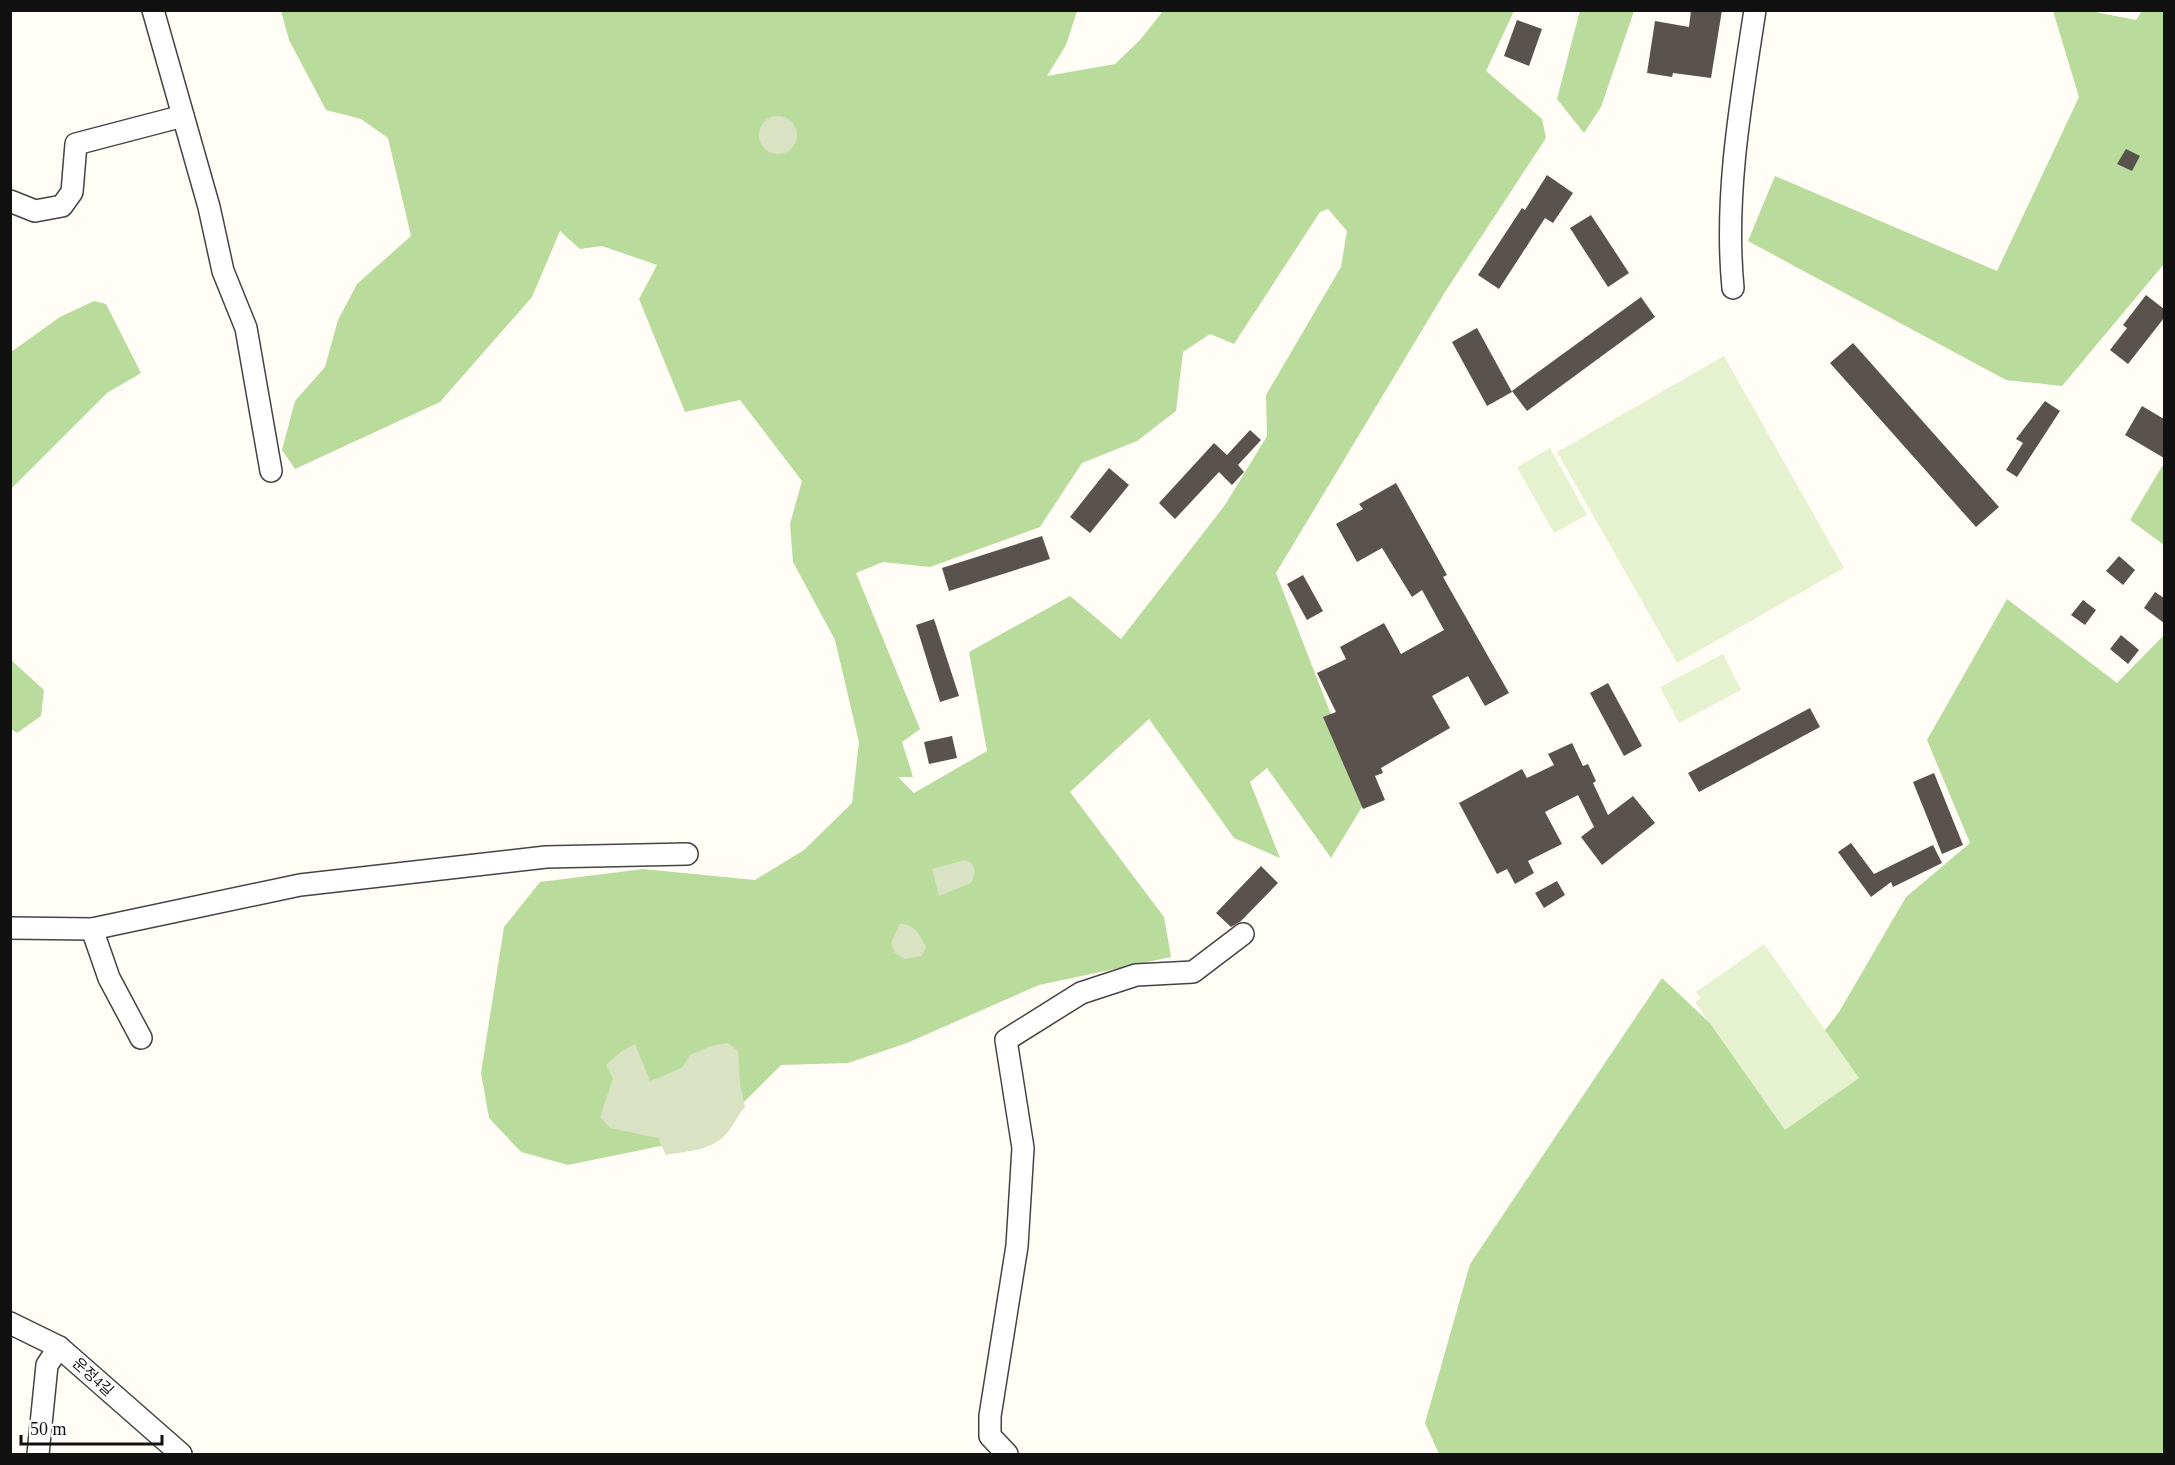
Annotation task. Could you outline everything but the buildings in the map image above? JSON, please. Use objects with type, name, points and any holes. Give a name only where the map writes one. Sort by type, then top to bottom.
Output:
[{"type":"street","points":[[153,10],[209,207],[223,271],[246,328],[271,471]]},
{"type":"street","points":[[1733,288],[1730,243],[1732,187],[1755,10]]},
{"type":"street","points":[[10,201],[34,212],[62,206],[72,192],[76,144],[183,116]]},
{"type":"street","points":[[10,928],[92,929],[300,885],[546,857],[687,854]]},
{"type":"street","points":[[92,929],[109,978],[141,1038]]},
{"type":"street","points":[[1007,1455],[990,1436],[990,1416],[1017,1246],[1023,1148],[1006,1040],[1081,993],[1136,975],[1193,972],[1243,934]]},
{"type":"street","name":"운정4길","points":[[10,1323],[59,1347],[181,1455]]},
{"type":"street","name":"운정4길","points":[[38,1455],[47,1365],[59,1347]]},
{"type":"green space","points":[[1580,10],[1634,11],[1601,107],[1584,133],[1557,99]]},
{"type":"green space","points":[[281,11],[1077,11],[1066,45],[1047,76],[1115,64],[1140,40],[1163,11],[1514,11],[1486,71],[1542,119],[1546,138],[1445,292],[1276,573],[1365,802],[1331,858],[1267,768],[1250,782],[1280,858],[1234,838],[1149,719],[1070,792],[1164,917],[1171,957],[1039,985],[907,1043],[848,1063],[781,1065],[733,1113],[704,1137],[568,1165],[521,1152],[489,1118],[481,1073],[504,927],[540,882],[643,869],[755,880],[804,850],[852,803],[859,742],[835,640],[793,562],[790,524],[802,481],[740,400],[685,412],[639,299],[657,265],[602,246],[580,249],[560,231],[532,297],[440,402],[295,469],[282,450],[295,401],[325,367],[338,320],[357,284],[411,236],[388,138],[361,119],[326,110],[289,40]],"holes":[[[1328,209],[1347,231],[1341,267],[1266,395],[1267,436],[1225,505],[1121,639],[1070,596],[969,652],[987,751],[914,793],[898,777],[913,777],[902,742],[920,729],[856,573],[883,562],[930,567],[1040,527],[1082,463],[1137,441],[1176,411],[1183,352],[1210,334],[1234,344],[1320,212]]]},
{"type":"green space","points":[[2053,11],[2090,11],[2136,20],[2142,11],[2164,11],[2164,264],[2062,386],[2006,380],[1748,241],[1775,176],[1997,271],[2079,97]]},
{"type":"green space","points":[[778,116],[792,121],[797,135],[792,149],[778,154],[764,149],[759,135],[764,121]]},
{"type":"green space","points":[[94,301],[106,304],[141,373],[107,393],[11,489],[11,352],[60,317]]},
{"type":"green space","points":[[1724,356],[1844,568],[1677,663],[1557,452]]},
{"type":"green space","points":[[1550,448],[1587,515],[1554,533],[1517,467]]},
{"type":"green space","points":[[2164,463],[2164,545],[2130,520]]},
{"type":"green space","points":[[2007,599],[2117,683],[2164,635],[2164,1454],[1439,1454],[1425,1423],[1470,1264],[1662,978],[1780,1089],[1839,1012],[1906,897],[1970,843],[1927,740]]},
{"type":"green space","points":[[1723,654],[1741,690],[1679,723],[1660,687]]},
{"type":"green space","points":[[11,660],[44,690],[41,716],[17,733],[11,729]]},
{"type":"green space","points":[[965,860],[972,863],[975,872],[971,883],[939,896],[932,869]]},
{"type":"green space","points":[[900,924],[910,926],[919,934],[926,947],[922,956],[905,959],[895,953],[891,943]]},
{"type":"green space","points":[[1764,944],[1859,1078],[1785,1130],[1695,1002],[1701,998],[1696,992]]},
{"type":"green space","points":[[728,1043],[738,1051],[740,1084],[745,1107],[720,1140],[699,1149],[666,1155],[658,1138],[610,1128],[600,1117],[613,1079],[606,1065],[622,1051],[635,1044],[650,1081],[682,1068],[690,1055],[711,1046]]}]
